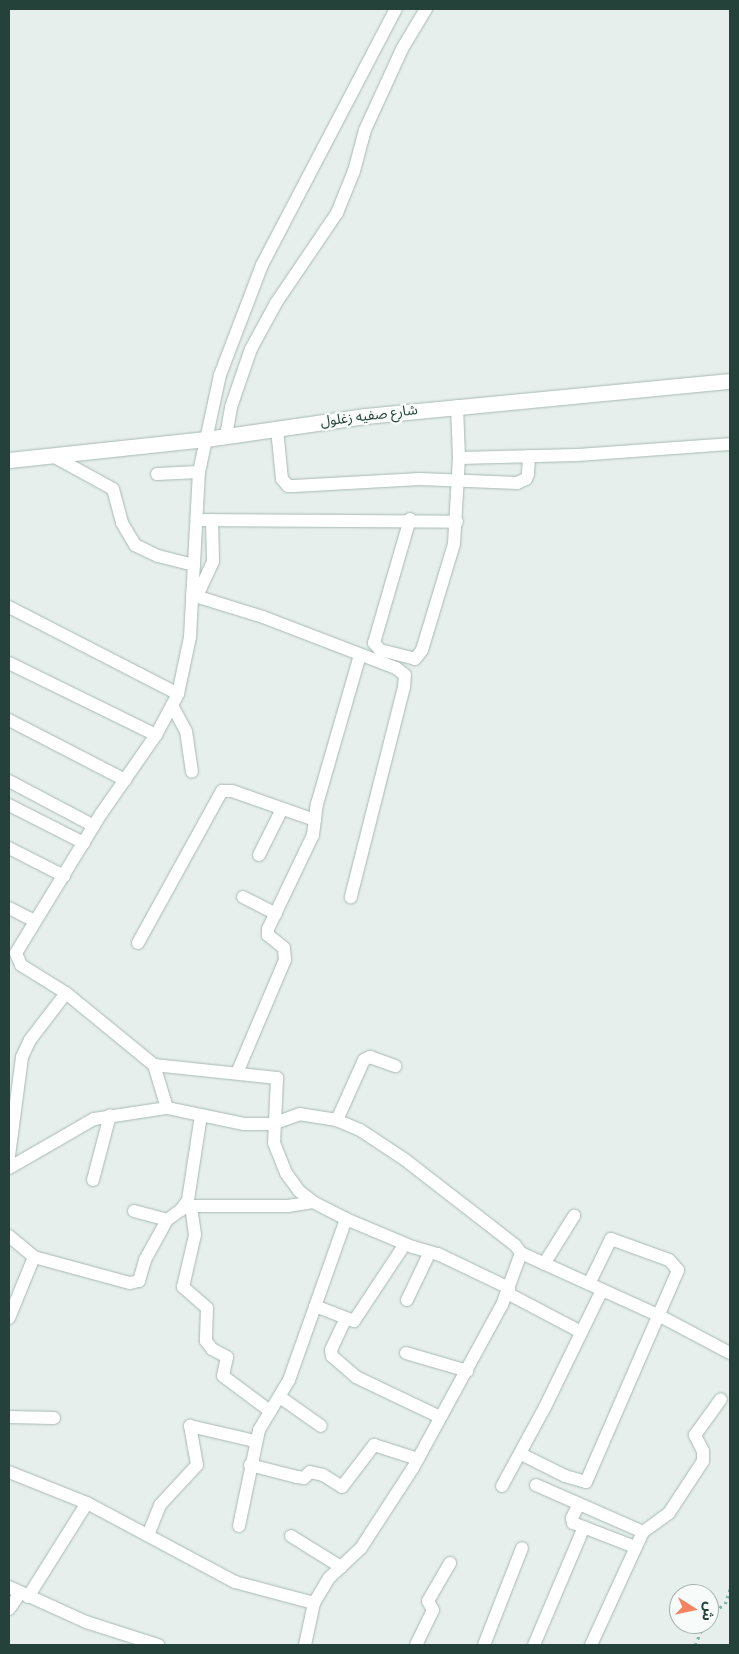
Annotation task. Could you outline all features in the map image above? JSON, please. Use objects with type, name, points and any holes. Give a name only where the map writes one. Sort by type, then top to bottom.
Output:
[{"type":"street","points":[[396,9],[262,265],[220,375],[199,472],[194,565],[195,596],[190,637],[178,694],[173,707],[94,826],[12,956],[21,965],[66,993],[154,1065],[278,1079],[273,1124],[277,1155],[286,1173],[313,1202],[346,1219],[405,1244],[430,1252],[508,1290],[581,1332]]},
{"type":"street","points":[[226,436],[231,407],[251,349],[276,303],[337,213],[372,114],[402,49],[426,9]]},
{"type":"street","name":"شارع صفيه زغلول","points":[[9,460],[206,439],[457,406],[730,381]]},
{"type":"street","points":[[410,520],[374,642],[380,650],[411,659],[418,658],[422,650],[449,563],[457,522],[459,458],[457,406]]},
{"type":"street","points":[[277,429],[282,479],[288,486],[458,479],[522,482],[528,474],[529,456]]},
{"type":"street","points":[[459,458],[529,456],[730,444]]},
{"type":"street","points":[[53,456],[113,489],[122,523],[135,545],[158,556],[194,565]]},
{"type":"street","points":[[157,474],[199,472]]},
{"type":"street","points":[[197,520],[410,520],[457,522]]},
{"type":"street","points":[[195,596],[213,561],[212,520]]},
{"type":"street","points":[[195,596],[238,608],[401,670],[405,681],[352,897]]},
{"type":"street","points":[[9,607],[178,694]]},
{"type":"street","points":[[237,1073],[285,960],[284,948],[268,932],[313,835],[317,804],[360,655]]},
{"type":"street","points":[[9,663],[156,735]]},
{"type":"street","points":[[173,707],[186,732],[192,772]]},
{"type":"street","points":[[9,720],[125,780]]},
{"type":"street","points":[[9,781],[94,826]]},
{"type":"street","points":[[138,943],[218,795],[232,791],[315,820]]},
{"type":"street","points":[[9,804],[84,843]]},
{"type":"street","points":[[259,855],[282,809]]},
{"type":"street","points":[[9,848],[64,876]]},
{"type":"street","points":[[243,897],[276,914]]},
{"type":"street","points":[[9,908],[35,921]]},
{"type":"street","points":[[9,1156],[22,1057],[30,1040],[66,993]]},
{"type":"street","points":[[337,1120],[364,1060],[370,1057],[394,1066]]},
{"type":"street","points":[[154,1065],[167,1108]]},
{"type":"street","points":[[9,1168],[94,1120],[110,1116],[167,1108],[244,1124],[273,1124],[300,1114],[337,1120],[360,1130],[396,1154],[515,1245],[521,1253],[660,1316],[730,1352]]},
{"type":"street","points":[[201,1115],[188,1206],[195,1235],[183,1287],[207,1308],[206,1341],[212,1349],[227,1357],[223,1376],[270,1411]]},
{"type":"street","points":[[93,1180],[110,1116]]},
{"type":"street","points":[[9,1236],[34,1257],[135,1283],[139,1281],[145,1260],[168,1220],[188,1206],[288,1206],[313,1202]]},
{"type":"street","points":[[134,1211],[168,1220]]},
{"type":"street","points":[[544,1264],[574,1216]]},
{"type":"street","points":[[239,1526],[255,1441],[270,1411],[289,1380],[346,1219]]},
{"type":"street","points":[[521,1454],[565,1476],[586,1482],[678,1275],[676,1266],[669,1260],[611,1239],[588,1284]]},
{"type":"street","points":[[315,1306],[345,1320],[356,1320],[405,1244]]},
{"type":"street","points":[[406,1300],[430,1252]]},
{"type":"street","points":[[305,1645],[314,1603],[329,1578],[361,1548],[418,1459],[467,1371],[508,1290],[521,1253]]},
{"type":"street","points":[[9,1318],[34,1257]]},
{"type":"street","points":[[502,1486],[521,1454],[602,1290]]},
{"type":"street","points":[[345,1320],[331,1350],[332,1356],[356,1377],[440,1417]]},
{"type":"street","points":[[406,1352],[467,1371]]},
{"type":"street","points":[[280,1397],[321,1426]]},
{"type":"street","points":[[591,1645],[643,1532],[669,1513],[703,1461],[703,1451],[695,1435],[721,1400]]},
{"type":"street","points":[[9,1417],[54,1418]]},
{"type":"street","points":[[148,1535],[160,1506],[197,1465],[190,1426],[255,1441]]},
{"type":"street","points":[[250,1465],[304,1478],[310,1472],[323,1475],[342,1487],[374,1446],[418,1459]]},
{"type":"street","points":[[9,1472],[87,1504],[251,1588],[314,1603]]},
{"type":"street","points":[[536,1485],[643,1532]]},
{"type":"street","points":[[9,1609],[19,1592],[87,1504]]},
{"type":"street","points":[[579,1504],[572,1521],[635,1547]]},
{"type":"street","points":[[534,1645],[584,1527]]},
{"type":"street","points":[[291,1536],[341,1567]]},
{"type":"street","points":[[484,1645],[522,1548]]},
{"type":"street","points":[[416,1645],[433,1610],[428,1601],[450,1563]]},
{"type":"street","points":[[19,1592],[86,1622],[158,1645]]},
{"type":"path","points":[[719,1608],[725,1604],[730,1589]]}]
